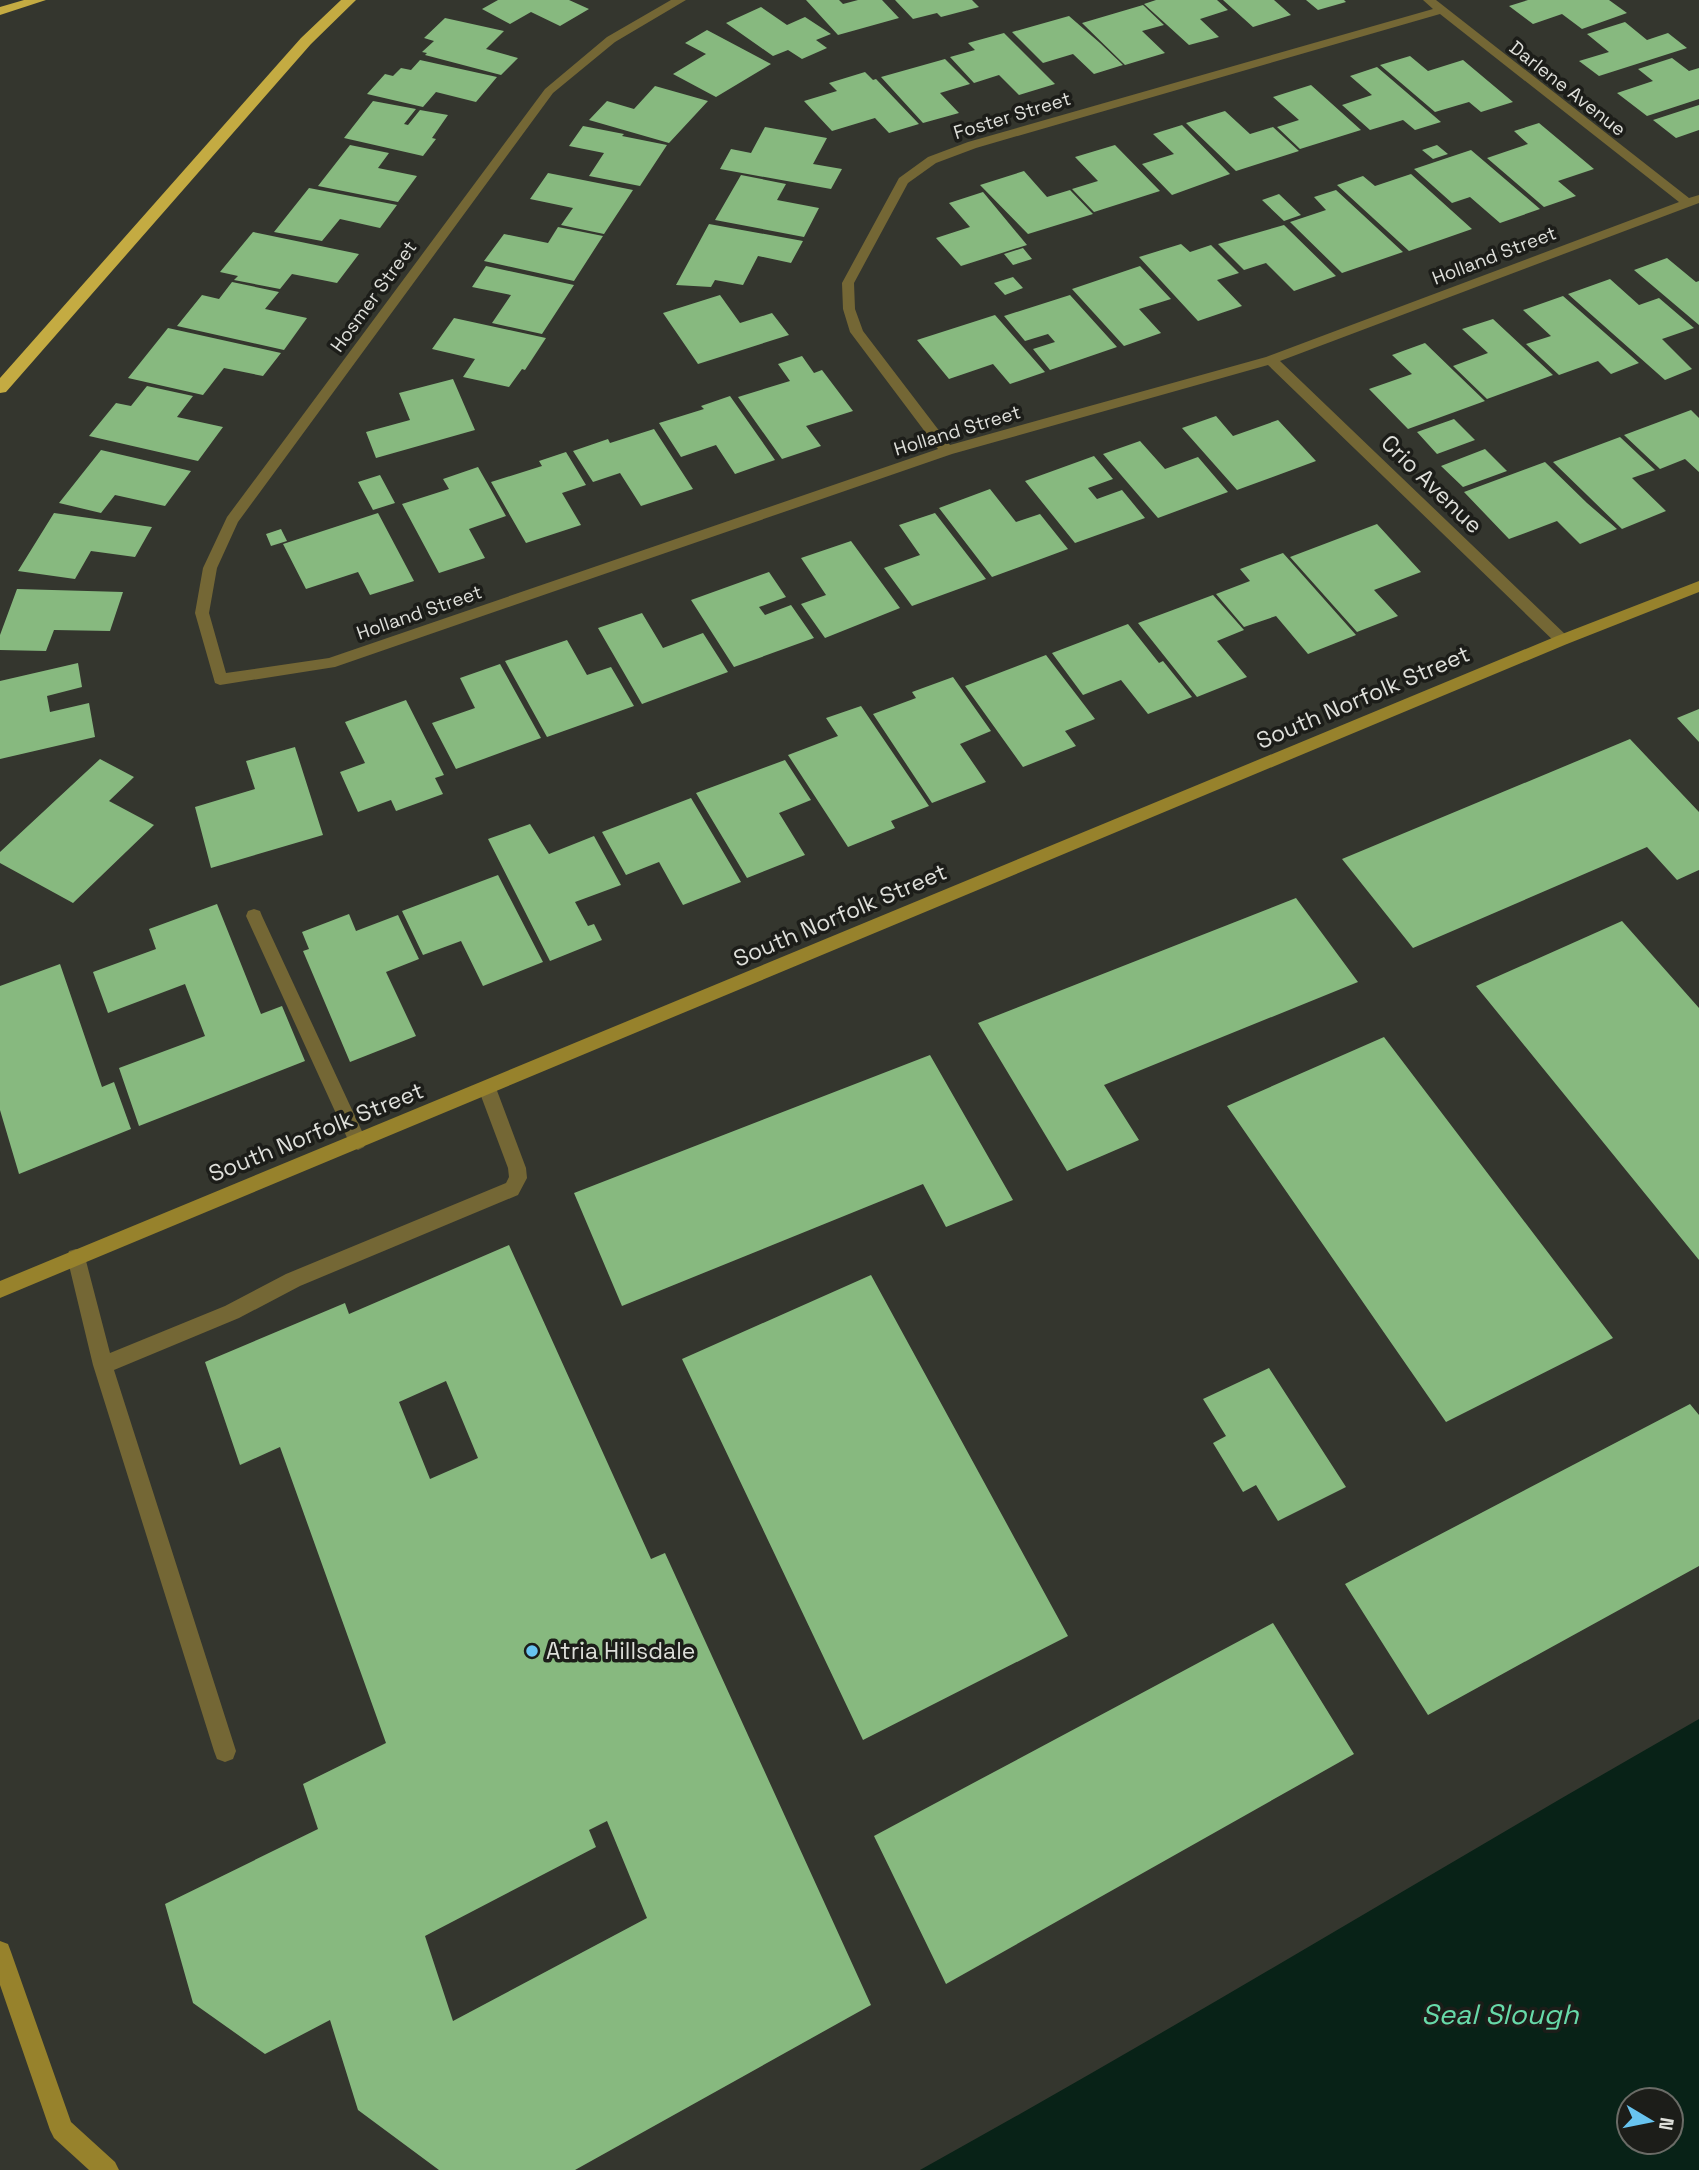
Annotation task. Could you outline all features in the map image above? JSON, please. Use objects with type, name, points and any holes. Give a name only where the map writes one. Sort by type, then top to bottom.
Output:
[{"type":"highway","points":[[0,11],[39,0]]},
{"type":"highway","points":[[0,388],[306,41],[349,0]]},
{"type":"main road","name":"South Norfolk Street","points":[[0,1290],[1562,640],[1699,586]]},
{"type":"main road","points":[[0,1952],[62,2130],[107,2170]]},
{"type":"street","name":"Hosmer Street","points":[[220,679],[202,614],[210,568],[232,520],[549,91],[580,61],[613,38],[680,0]]},
{"type":"street","name":"Darlene Avenue","points":[[1429,0],[1693,201]]},
{"type":"street","name":"Foster Street","points":[[947,451],[857,332],[849,309],[848,283],[903,181],[932,160],[972,145],[1441,10]]},
{"type":"street","name":"Holland Street","points":[[220,679],[330,663],[947,451],[1271,360],[1693,201]]},
{"type":"street","name":"Crio Avenue","points":[[1271,360],[1562,640]]},
{"type":"street","points":[[254,916],[358,1142]]},
{"type":"street","points":[[103,1364],[232,1312],[293,1280],[512,1189],[518,1178],[517,1168],[487,1088]]},
{"type":"street","points":[[76,1257],[103,1364],[225,1751]]},
{"type":"water","name":"Seal Slough","points":[[1699,1719],[1699,2170],[920,2170],[1116,2059]]},
{"type":"building","points":[[498,0],[569,0],[589,9],[560,26],[531,12],[510,24],[482,9]]},
{"type":"building","points":[[806,0],[839,0],[843,4],[858,0],[882,0],[899,18],[838,35]]},
{"type":"building","points":[[895,0],[972,0],[979,7],[941,17],[937,13],[913,19]]},
{"type":"building","points":[[1156,0],[1217,0],[1228,10],[1200,19],[1219,37],[1189,45],[1144,4]]},
{"type":"building","points":[[1223,0],[1274,0],[1291,15],[1253,27]]},
{"type":"building","points":[[1306,0],[1344,0],[1346,2],[1318,10]]},
{"type":"building","points":[[1528,0],[1609,0],[1627,13],[1582,29],[1562,14],[1533,24],[1509,6]]},
{"type":"building","points":[[1143,5],[1164,25],[1142,31],[1165,53],[1125,65],[1082,23]]},
{"type":"building","points":[[761,7],[787,25],[805,17],[831,34],[816,40],[827,48],[802,59],[788,50],[773,56],[726,23]]},
{"type":"building","points":[[1069,16],[1123,65],[1094,74],[1073,54],[1043,63],[1012,32]]},
{"type":"building","points":[[445,18],[504,31],[486,49],[518,58],[501,75],[425,55],[427,53],[422,52],[434,41],[424,38]]},
{"type":"building","points":[[1625,22],[1647,40],[1668,33],[1687,48],[1599,76],[1579,61],[1609,52],[1587,34]]},
{"type":"building","points":[[707,30],[771,64],[716,97],[673,74],[706,54],[685,43]]},
{"type":"building","points":[[1004,33],[1055,84],[1019,95],[999,75],[974,83],[950,57],[975,50],[968,43]]},
{"type":"building","points":[[1410,56],[1428,71],[1463,60],[1513,102],[1481,112],[1469,102],[1435,112],[1380,65]]},
{"type":"building","points":[[1672,58],[1689,71],[1699,68],[1699,99],[1647,116],[1617,93],[1653,81],[1638,69]]},
{"type":"building","points":[[945,59],[970,84],[940,93],[959,113],[923,123],[881,77]]},
{"type":"building","points":[[420,60],[497,77],[476,102],[436,92],[423,107],[367,94],[385,74],[393,76],[401,68],[411,70]]},
{"type":"building","points":[[1377,67],[1441,122],[1415,130],[1403,120],[1370,130],[1342,105],[1372,95],[1350,76]]},
{"type":"building","points":[[865,72],[873,80],[876,79],[919,124],[889,133],[875,118],[832,131],[804,101],[837,91],[829,83]]},
{"type":"building","points":[[1311,85],[1361,130],[1300,149],[1277,127],[1299,120],[1273,97]]},
{"type":"building","points":[[655,86],[708,101],[669,143],[589,120],[607,101],[634,109]]},
{"type":"building","points":[[373,101],[416,109],[404,124],[408,125],[420,110],[448,115],[432,138],[436,139],[423,156],[344,138]]},
{"type":"building","points":[[1699,105],[1699,130],[1676,138],[1653,120]]},
{"type":"building","points":[[1225,111],[1250,134],[1273,127],[1299,151],[1236,171],[1186,123]]},
{"type":"building","points":[[1539,123],[1594,169],[1558,181],[1576,196],[1544,207],[1487,158],[1528,144],[1514,131]]},
{"type":"building","points":[[1182,125],[1230,174],[1172,195],[1142,164],[1174,154],[1153,134]]},
{"type":"building","points":[[583,126],[667,145],[640,186],[589,176],[604,153],[569,146]]},
{"type":"building","points":[[765,127],[827,138],[813,164],[842,169],[831,189],[720,169],[731,149],[751,153]]},
{"type":"building","points":[[350,145],[389,153],[378,168],[417,176],[398,202],[318,186]]},
{"type":"building","points":[[1115,145],[1160,191],[1094,212],[1072,189],[1098,181],[1075,157]]},
{"type":"building","points":[[1437,145],[1448,154],[1433,159],[1422,150]]},
{"type":"building","points":[[1471,150],[1540,209],[1500,223],[1470,197],[1452,203],[1414,169]]},
{"type":"building","points":[[1024,171],[1047,197],[1070,190],[1093,214],[1028,234],[980,185]]},
{"type":"building","points":[[548,173],[633,190],[604,234],[561,225],[573,208],[530,199]]},
{"type":"building","points":[[1411,174],[1472,229],[1409,251],[1337,185],[1363,176],[1375,186]]},
{"type":"building","points":[[741,175],[786,184],[777,200],[819,208],[804,237],[715,220]]},
{"type":"building","points":[[309,188],[397,205],[380,228],[340,219],[322,241],[274,232]]},
{"type":"building","points":[[1336,190],[1403,252],[1342,273],[1290,222],[1326,210],[1314,197]]},
{"type":"building","points":[[983,192],[1027,245],[961,266],[936,238],[970,227],[949,203]]},
{"type":"building","points":[[1279,194],[1301,215],[1284,221],[1262,200]]},
{"type":"building","points":[[709,224],[803,241],[791,263],[758,256],[743,285],[715,280],[711,287],[676,285]]},
{"type":"building","points":[[1284,225],[1336,276],[1294,291],[1266,263],[1244,270],[1218,244]]},
{"type":"building","points":[[558,227],[603,236],[574,281],[484,261],[504,234],[548,243]]},
{"type":"building","points":[[253,232],[359,254],[337,283],[292,274],[280,289],[234,280],[238,276],[220,272]]},
{"type":"building","points":[[1181,244],[1190,252],[1211,245],[1239,273],[1217,280],[1242,306],[1198,321],[1139,257]]},
{"type":"building","points":[[1023,248],[1032,259],[1013,265],[1004,254]]},
{"type":"building","points":[[1667,258],[1696,282],[1699,281],[1699,325],[1634,270]]},
{"type":"building","points":[[486,266],[574,285],[542,334],[492,323],[511,295],[472,287]]},
{"type":"building","points":[[1140,266],[1171,299],[1139,309],[1161,333],[1124,346],[1072,289]]},
{"type":"building","points":[[1013,277],[1023,288],[1005,295],[994,283]]},
{"type":"building","points":[[1610,279],[1639,305],[1659,298],[1694,328],[1662,339],[1692,369],[1665,380],[1568,294]]},
{"type":"building","points":[[232,282],[279,292],[265,309],[307,318],[284,350],[177,326],[202,295],[219,299]]},
{"type":"building","points":[[720,295],[740,323],[772,313],[789,335],[698,364],[663,313]]},
{"type":"building","points":[[1070,295],[1117,347],[1050,370],[1033,349],[1055,342],[1048,334],[1025,341],[1004,316]]},
{"type":"building","points":[[1563,296],[1639,363],[1611,374],[1598,361],[1559,375],[1526,344],[1551,336],[1523,310]]},
{"type":"building","points":[[995,315],[1045,372],[1010,384],[993,364],[949,379],[917,340]]},
{"type":"building","points":[[454,318],[546,338],[525,370],[522,369],[509,387],[463,377],[475,359],[432,349]]},
{"type":"building","points":[[1493,319],[1553,375],[1487,399],[1453,366],[1488,353],[1462,329]]},
{"type":"building","points":[[168,328],[281,353],[263,376],[224,368],[203,395],[128,378]]},
{"type":"building","points":[[1425,343],[1485,401],[1408,429],[1369,389],[1412,374],[1392,355]]},
{"type":"building","points":[[802,356],[814,373],[822,370],[853,411],[806,426],[821,446],[782,459],[738,397],[790,381],[778,364]]},
{"type":"building","points":[[453,379],[475,430],[376,458],[366,432],[410,420],[399,393]]},
{"type":"building","points":[[147,386],[193,396],[177,417],[223,427],[198,461],[89,436],[116,403],[131,406]]},
{"type":"building","points":[[730,396],[775,460],[735,474],[716,445],[681,457],[659,423],[704,409],[701,406]]},
{"type":"building","points":[[1691,410],[1699,418],[1699,472],[1685,459],[1660,469],[1624,435]]},
{"type":"building","points":[[1216,416],[1233,436],[1278,420],[1316,461],[1237,490],[1182,428]]},
{"type":"building","points":[[1454,419],[1475,440],[1437,454],[1417,432]]},
{"type":"building","points":[[654,429],[693,489],[641,506],[620,473],[593,482],[573,451],[608,439],[610,443]]},
{"type":"building","points":[[1620,437],[1655,470],[1632,478],[1666,511],[1622,529],[1553,462]]},
{"type":"building","points":[[1140,441],[1165,469],[1198,457],[1228,492],[1158,518],[1103,454]]},
{"type":"building","points":[[1485,449],[1507,471],[1463,487],[1441,466]]},
{"type":"building","points":[[101,450],[191,471],[165,506],[115,495],[101,513],[59,503]]},
{"type":"building","points":[[566,452],[586,485],[562,493],[581,525],[526,543],[491,482],[542,466],[539,461]]},
{"type":"building","points":[[1094,456],[1113,479],[1088,488],[1097,499],[1122,490],[1145,518],[1075,543],[1025,481]]},
{"type":"building","points":[[1545,462],[1617,529],[1580,544],[1557,521],[1509,539],[1464,492]]},
{"type":"building","points":[[478,467],[506,516],[469,529],[485,558],[439,573],[402,504],[449,489],[443,479]]},
{"type":"building","points":[[380,475],[395,503],[373,510],[358,482]]},
{"type":"building","points":[[990,489],[1016,522],[1040,514],[1068,549],[992,577],[939,508]]},
{"type":"building","points":[[54,513],[152,527],[135,557],[91,551],[75,579],[18,571]]},
{"type":"building","points":[[378,513],[414,581],[370,595],[358,572],[306,589],[283,544]]},
{"type":"building","points":[[935,513],[986,579],[912,606],[884,568],[920,555],[899,525]]},
{"type":"building","points":[[1377,524],[1421,572],[1374,590],[1398,616],[1357,632],[1290,557]]},
{"type":"building","points":[[281,529],[287,541],[271,546],[266,534]]},
{"type":"building","points":[[851,541],[900,608],[825,638],[801,604],[826,595],[801,558]]},
{"type":"building","points":[[1283,553],[1356,635],[1308,654],[1276,616],[1244,627],[1216,594],[1250,581],[1240,569]]},
{"type":"building","points":[[769,572],[786,597],[759,607],[765,615],[791,605],[814,638],[734,667],[691,600]]},
{"type":"building","points":[[17,589],[123,592],[110,631],[54,630],[46,651],[0,650],[0,635]]},
{"type":"building","points":[[1213,595],[1244,630],[1217,641],[1247,677],[1197,697],[1138,623]]},
{"type":"building","points":[[642,613],[663,648],[703,633],[728,672],[642,704],[598,628]]},
{"type":"building","points":[[1128,624],[1159,663],[1163,661],[1192,697],[1148,714],[1121,680],[1083,695],[1052,653]]},
{"type":"building","points":[[567,640],[587,675],[611,667],[634,706],[547,737],[505,661]]},
{"type":"building","points":[[1046,655],[1095,719],[1065,731],[1076,746],[1023,767],[965,686]]},
{"type":"building","points":[[78,663],[82,687],[47,696],[50,712],[89,703],[95,737],[0,759],[0,681]]},
{"type":"building","points":[[500,664],[541,738],[456,769],[432,723],[475,708],[460,678]]},
{"type":"building","points":[[953,677],[991,731],[960,744],[986,782],[932,803],[873,714],[916,698],[912,692]]},
{"type":"building","points":[[406,700],[444,775],[435,778],[443,794],[396,811],[391,800],[358,812],[340,772],[365,763],[345,722]]},
{"type":"building","points":[[861,706],[929,806],[891,821],[895,828],[848,847],[788,755],[838,736],[826,718]]},
{"type":"building","points":[[1699,709],[1699,742],[1677,718]]},
{"type":"building","points":[[1630,739],[1699,812],[1699,870],[1677,880],[1647,847],[1413,948],[1342,859]]},
{"type":"building","points":[[295,747],[323,835],[211,868],[195,807],[255,789],[246,761]]},
{"type":"building","points":[[100,759],[134,777],[109,801],[154,825],[73,903],[0,863],[0,852]]},
{"type":"building","points":[[785,760],[811,800],[779,813],[805,855],[747,878],[696,793]]},
{"type":"building","points":[[691,798],[741,882],[683,905],[659,862],[626,875],[602,832]]},
{"type":"building","points":[[530,824],[549,854],[594,836],[621,885],[575,902],[588,926],[594,924],[602,940],[550,961],[488,839]]},
{"type":"building","points":[[498,875],[543,962],[483,986],[461,941],[423,955],[402,911]]},
{"type":"building","points":[[1296,898],[1358,982],[1104,1085],[1139,1140],[1067,1171],[978,1023]]},
{"type":"building","points":[[217,904],[261,1014],[282,1006],[305,1061],[139,1126],[119,1068],[205,1036],[185,984],[108,1013],[93,972],[156,949],[149,929]]},
{"type":"building","points":[[349,914],[356,931],[398,915],[419,959],[386,972],[416,1036],[350,1062],[303,951],[309,949],[302,932]]},
{"type":"building","points":[[1622,921],[1699,1008],[1699,1260],[1476,986]]},
{"type":"building","points":[[60,964],[102,1087],[114,1082],[131,1129],[19,1174],[0,1110],[0,986]]},
{"type":"building","points":[[1384,1037],[1613,1338],[1446,1422],[1227,1106]]},
{"type":"building","points":[[930,1055],[1013,1200],[946,1227],[923,1184],[622,1306],[574,1193]]},
{"type":"building","name":"Atria Hillsdale","points":[[509,1245],[651,1559],[665,1553],[871,2005],[575,2170],[439,2170],[358,2110],[330,2020],[265,2054],[193,2003],[165,1904],[318,1829],[303,1784],[386,1743],[280,1447],[240,1465],[205,1362],[345,1303],[349,1314]],"holes":[[[446,1381],[478,1458],[430,1479],[399,1402]],[[607,1821],[647,1918],[453,2021],[425,1936],[596,1847],[589,1830]]]},
{"type":"building","points":[[871,1275],[1068,1636],[863,1740],[682,1359]]},
{"type":"building","points":[[1269,1368],[1346,1487],[1278,1521],[1256,1485],[1243,1492],[1213,1443],[1226,1436],[1203,1399]]},
{"type":"building","points":[[1690,1404],[1699,1415],[1699,1566],[1428,1715],[1345,1584]]},
{"type":"building","points":[[1273,1623],[1354,1754],[946,1984],[874,1836]]},
{"type":"place","name":"Atria Hillsdale","points":[[532,1651]]}]
